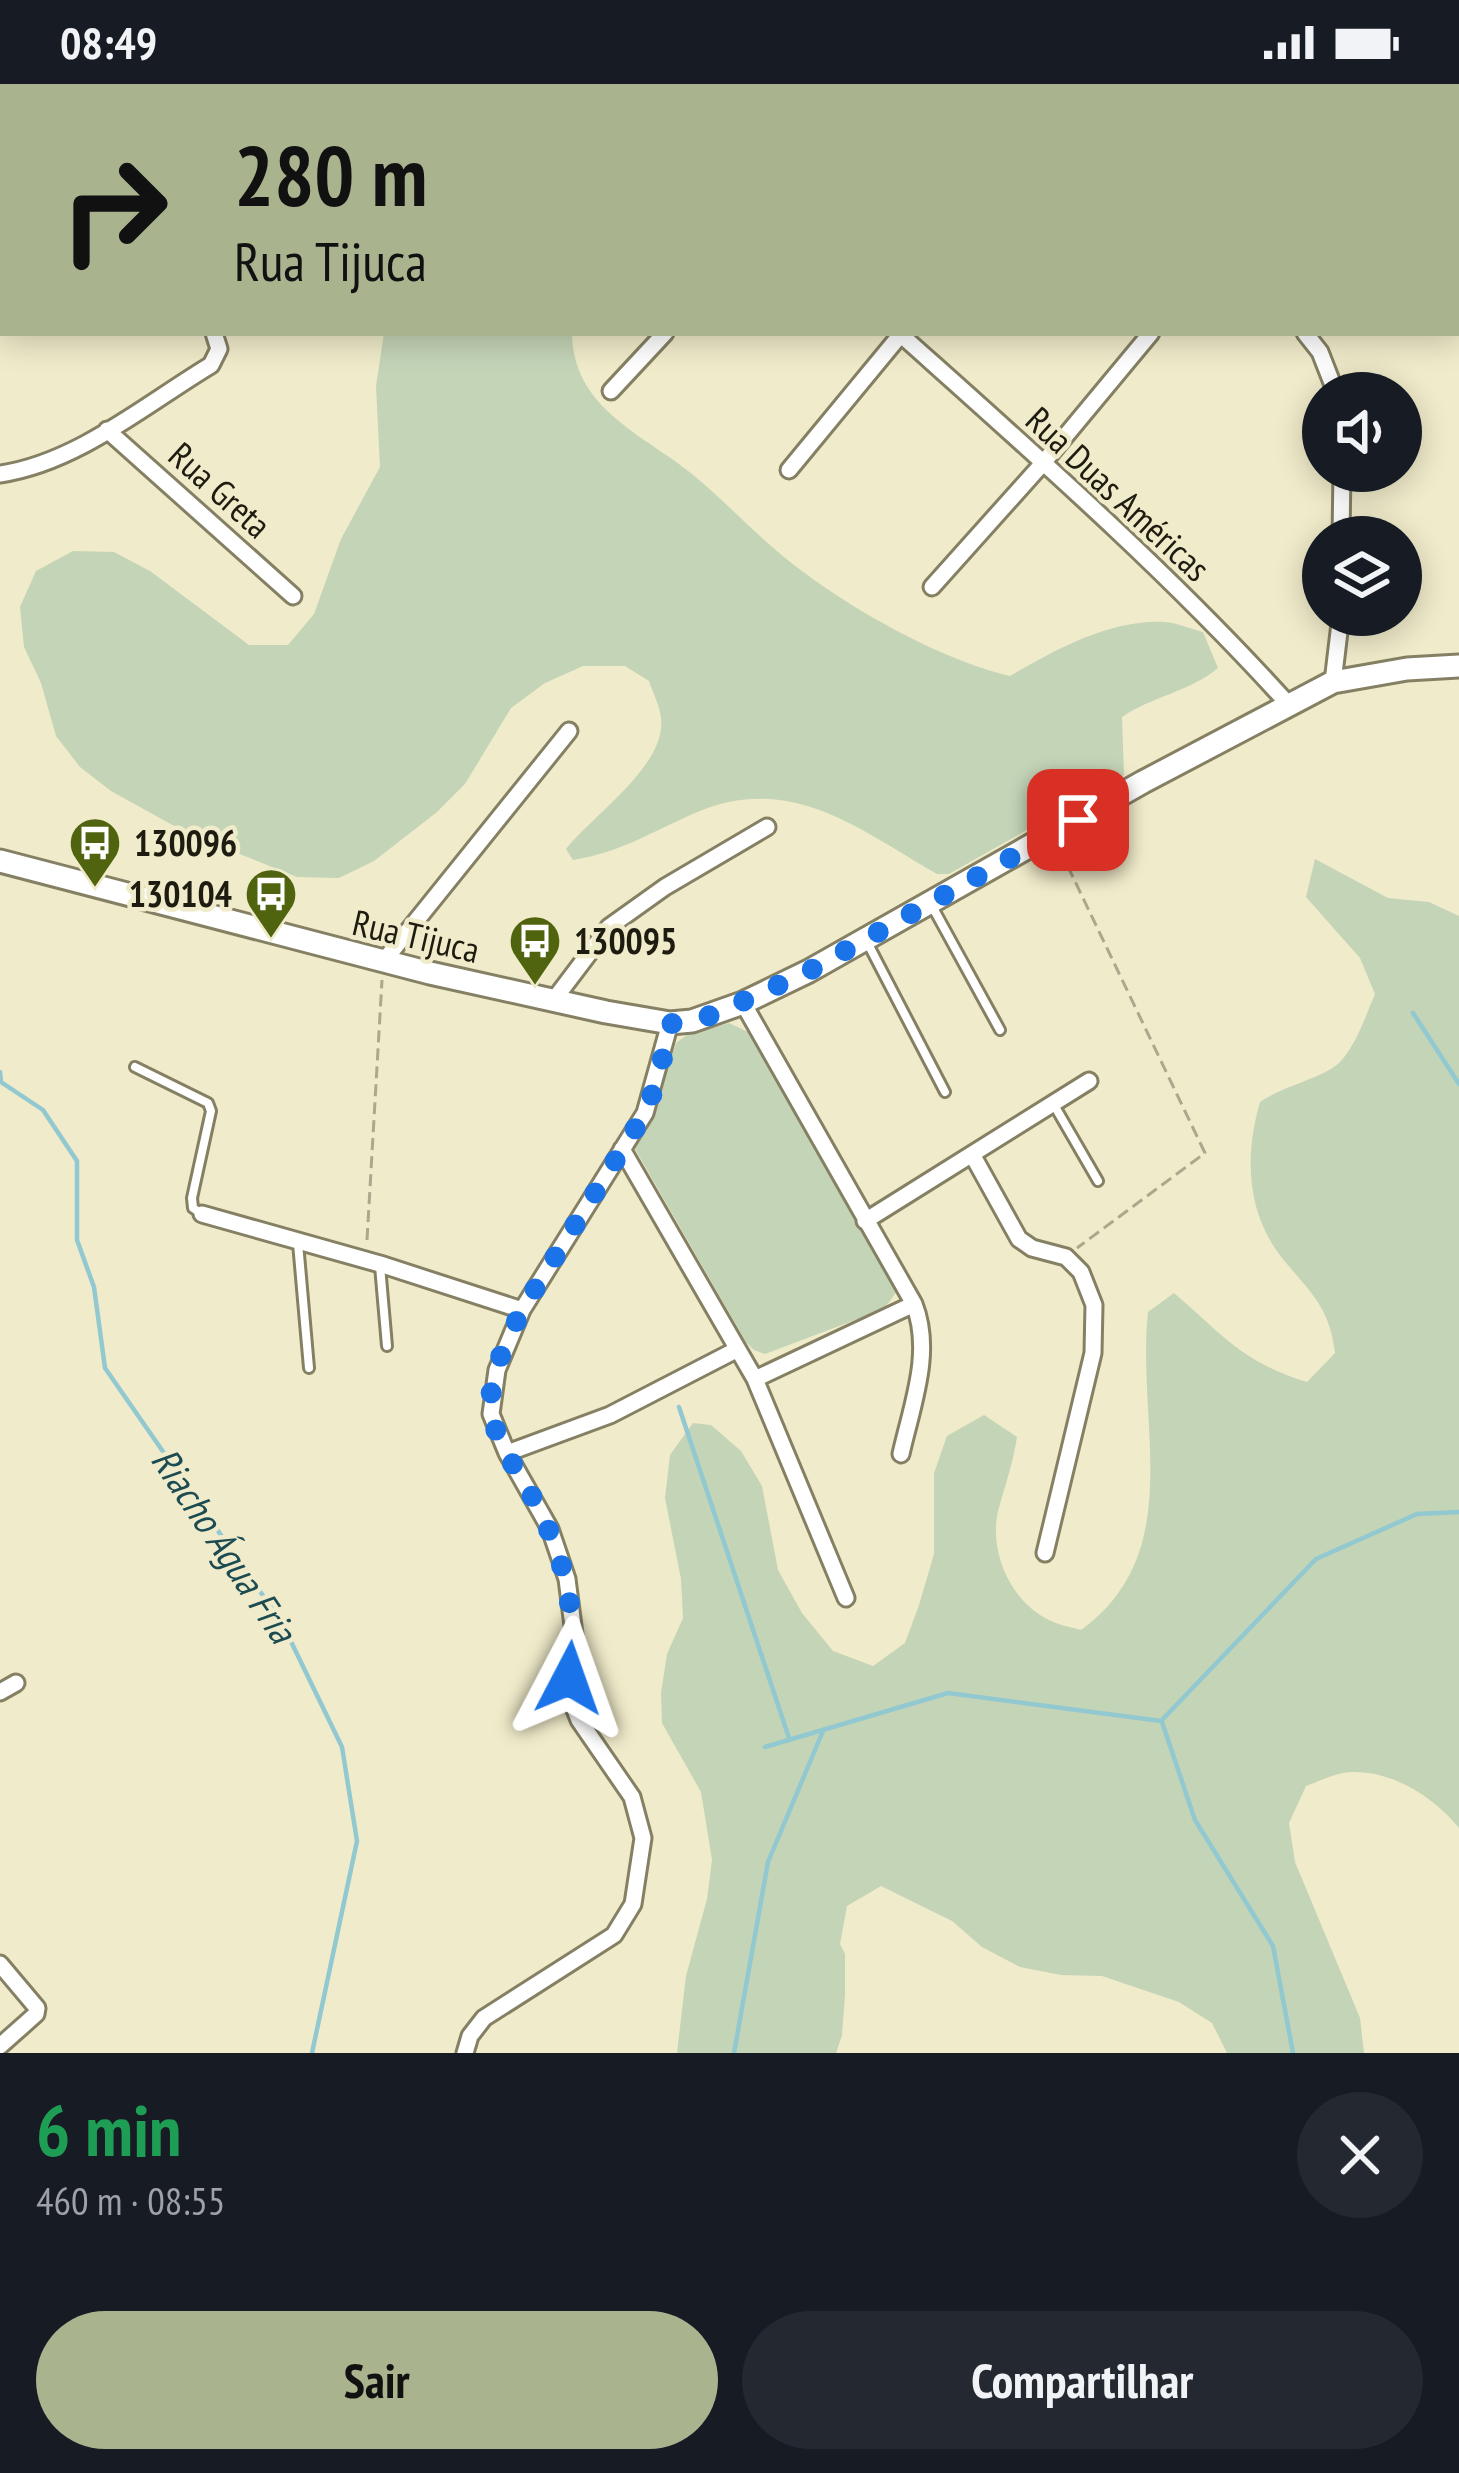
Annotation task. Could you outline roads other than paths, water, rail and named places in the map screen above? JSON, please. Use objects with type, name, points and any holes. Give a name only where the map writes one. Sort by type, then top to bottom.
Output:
[{"type":"street","points":[[0,474],[54,458],[211,364],[219,350],[216,336]]},
{"type":"street","points":[[611,391],[662,336]]},
{"type":"street","points":[[789,470],[898,336]]},
{"type":"street","name":"Rua Duas Américas","points":[[902,336],[1237,647],[1288,705]]},
{"type":"street","points":[[932,587],[1149,336]]},
{"type":"street","points":[[1307,336],[1328,372]]},
{"type":"street","name":"Rua Greta","points":[[107,430],[293,596]]},
{"type":"street","points":[[1333,682],[1338,636]]},
{"type":"street","name":"Rua Tijuca","points":[[0,861],[383,962],[670,1024],[742,1003],[932,905],[1333,682],[1459,666]]},
{"type":"street","points":[[383,962],[569,731]]},
{"type":"street","points":[[553,1001],[610,927],[665,887],[767,827]]},
{"type":"street","points":[[742,1003],[923,1327],[901,1454]]},
{"type":"street","points":[[465,2053],[470,2036],[484,2018],[614,1935],[633,1904],[643,1838],[632,1797],[579,1720],[570,1697],[574,1634],[567,1579],[550,1529],[491,1414],[492,1390],[522,1310],[645,1113],[670,1024]]},
{"type":"street","points":[[866,1220],[1089,1081]]},
{"type":"street","points":[[622,1149],[755,1379],[846,1598]]},
{"type":"street","points":[[973,1156],[1019,1239],[1032,1248],[1066,1257],[1089,1289],[1096,1328],[1045,1553]]},
{"type":"street","points":[[202,1214],[522,1310]]},
{"type":"street","points":[[755,1379],[914,1304]]},
{"type":"street","points":[[507,1453],[610,1415],[736,1350]]},
{"type":"street","points":[[0,1692],[16,1683]]},
{"type":"street","points":[[0,1964],[37,2008],[0,2046]]},
{"type":"lane","points":[[932,905],[1000,1030]]},
{"type":"lane","points":[[865,939],[945,1092]]},
{"type":"lane","points":[[135,1066],[208,1103],[211,1111],[192,1198],[193,1208],[202,1214]]},
{"type":"lane","points":[[1054,1105],[1098,1181]]},
{"type":"lane","points":[[298,1241],[309,1368]]},
{"type":"lane","points":[[373,1262],[388,1346]]},
{"type":"waterway","name":"Riacho Água Fria","points":[[1413,1013],[1459,1084]]},
{"type":"waterway","name":"Riacho Água Fria","points":[[0,1072],[1,1082],[43,1110],[77,1161],[77,1240],[94,1287],[105,1368],[282,1623],[342,1747],[357,1841],[312,2053]]},
{"type":"waterway","points":[[679,1407],[789,1738]]},
{"type":"waterway","points":[[765,1747],[948,1693],[1161,1721],[1316,1559],[1417,1514],[1459,1512]]},
{"type":"waterway","points":[[1162,1722],[1195,1820],[1273,1946],[1293,2053]]},
{"type":"waterway","points":[[734,2053],[768,1862],[823,1731]]},
{"type":"place","name":"130096","points":[[95,889]]},
{"type":"place","name":"130104","points":[[271,940]]},
{"type":"place","name":"130095","points":[[535,987]]}]
